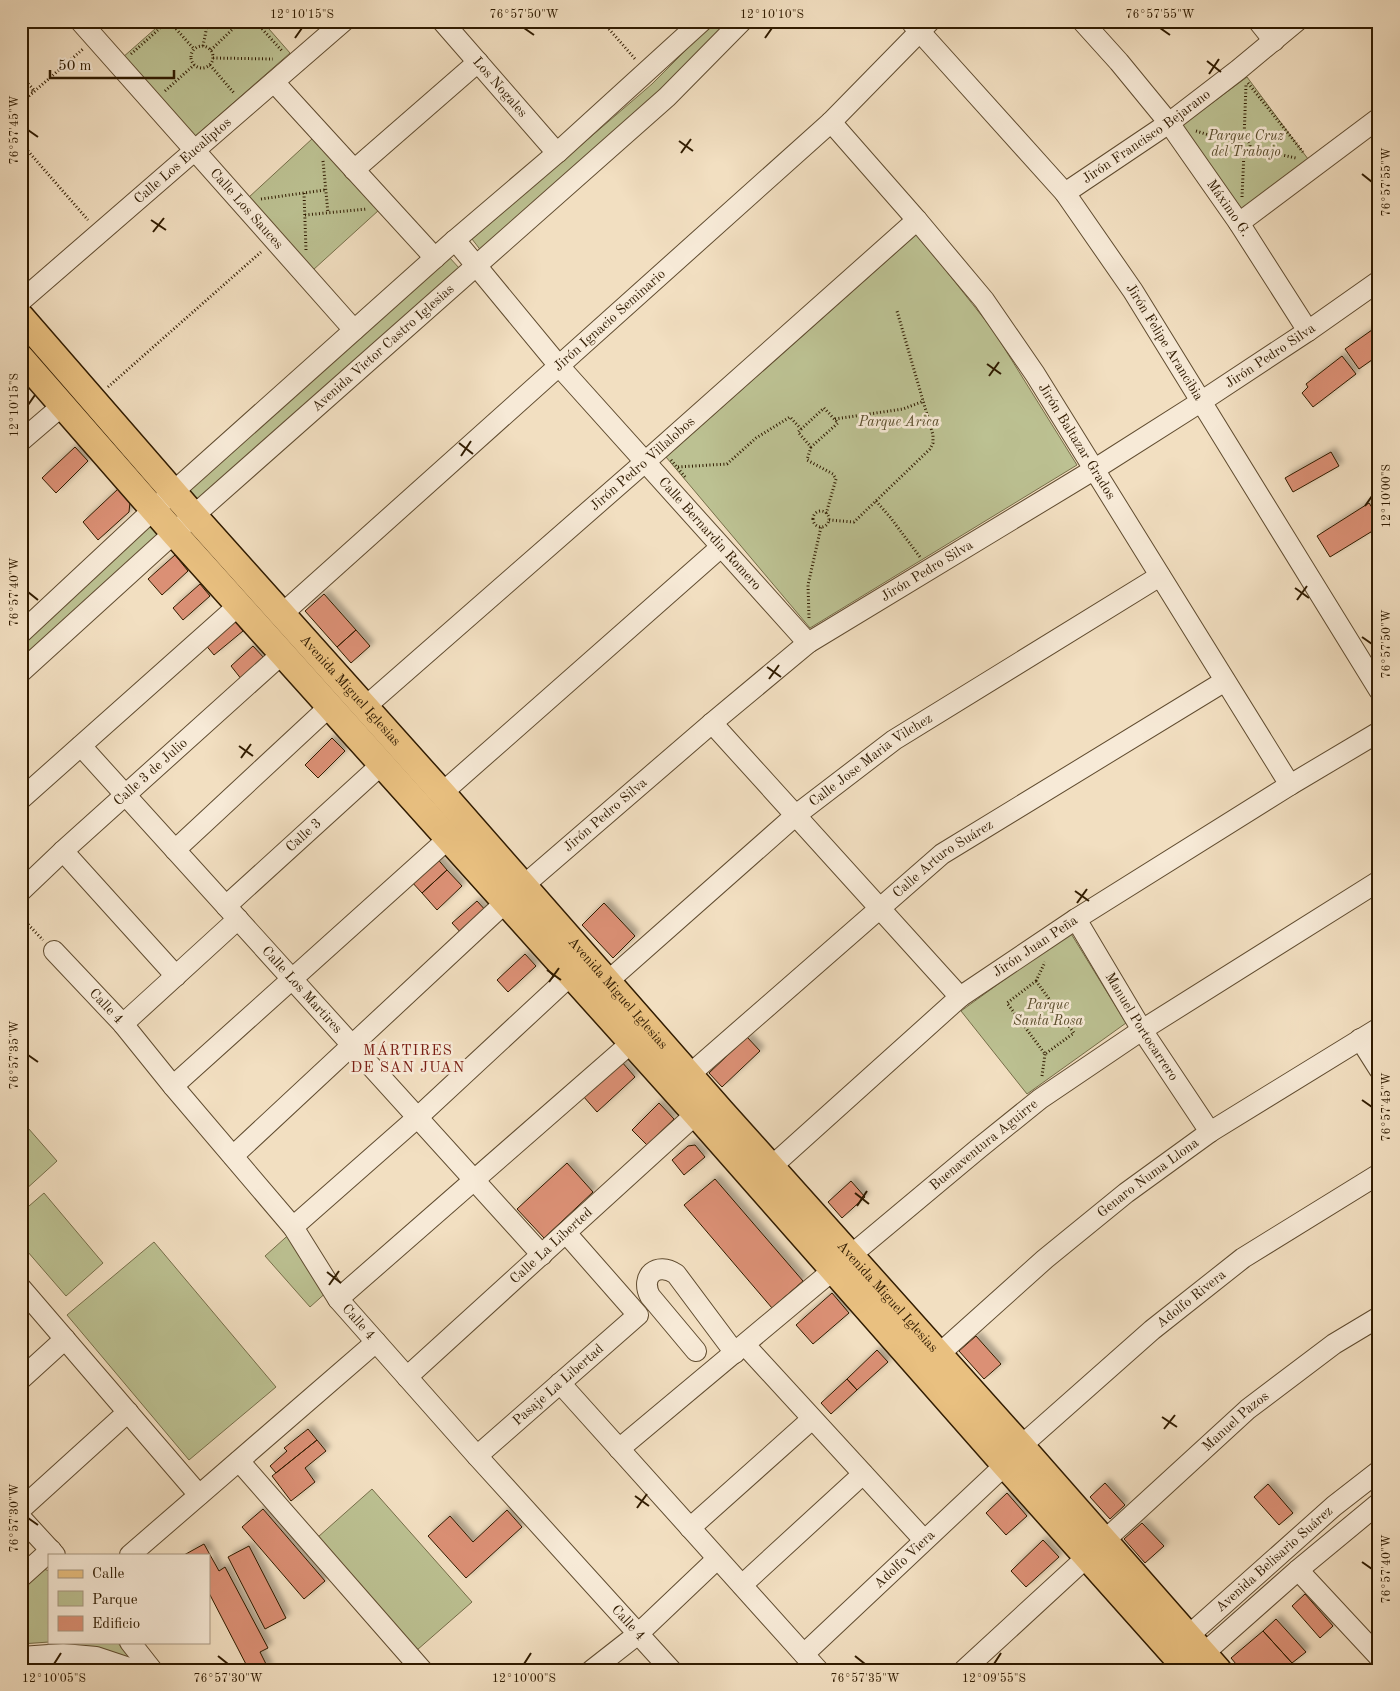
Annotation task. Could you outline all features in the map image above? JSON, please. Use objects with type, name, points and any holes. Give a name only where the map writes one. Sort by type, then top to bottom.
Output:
[{"type":"main road","name":"Avenida Miguel Iglesias","points":[[21,317],[194,516],[442,793],[571,974],[696,1114],[842,1262],[938,1355],[1013,1456]]},
{"type":"main road","name":"Avenida Miguel Iglesias","points":[[21,358],[448,838],[515,894],[607,982],[771,1167],[842,1262],[1193,1658]]},
{"type":"street","name":"Calle Los Sauces","points":[[80,21],[354,330]]},
{"type":"street","name":"Calle Los Eucaliptos","points":[[21,301],[274,82],[291,62],[344,21]]},
{"type":"street","name":"Los Nogales","points":[[442,21],[557,153]]},
{"type":"street","name":"Avenida Victor Castro Iglesias","points":[[21,672],[174,532],[667,97],[742,21]]},
{"type":"street","name":"Máximo G.","points":[[1082,21],[1119,62],[1169,123],[1239,223],[1308,331]]},
{"type":"street","points":[[1258,21],[1274,41]]},
{"type":"street","name":"Jirón Francisco Bejarano","points":[[1065,193],[1169,123],[1297,21]]},
{"type":"street","name":"Jirón Ignacio Seminario","points":[[282,614],[831,122],[920,24]]},
{"type":"street","name":"Jirón Felipe Arancibia","points":[[920,24],[1065,193],[1133,291],[1379,690]]},
{"type":"street","points":[[21,633],[154,509],[455,240],[557,153],[646,72],[692,25]]},
{"type":"street","points":[[354,170],[478,62]]},
{"type":"street","points":[[274,82],[435,258]]},
{"type":"street","points":[[1239,223],[1312,164],[1379,118]]},
{"type":"street","name":"Jirón Baltazar Grados","points":[[831,122],[984,300],[1035,374],[1290,785]]},
{"type":"street","name":"Jirón Pedro Villalobos","points":[[365,707],[645,462],[917,220]]},
{"type":"street","name":"Calle Bernardin Romero","points":[[455,240],[559,366],[808,643]]},
{"type":"street","name":"Jirón Pedro Silva","points":[[234,1156],[515,894],[712,723],[808,643],[1202,402],[1379,281]]},
{"type":"street","points":[[21,441],[63,405]]},
{"type":"street","points":[[442,793],[722,547]]},
{"type":"street","name":"Calle Jose Maria Vilchez","points":[[607,982],[796,815],[894,740],[1160,576]]},
{"type":"street","points":[[21,799],[239,605]]},
{"type":"street","name":"Calle 3 de Julio","points":[[21,891],[283,653]]},
{"type":"street","name":"Calle Arturo Suárez","points":[[689,1075],[942,854],[1225,681]]},
{"type":"street","points":[[175,850],[330,706]]},
{"type":"street","points":[[712,723],[960,997]]},
{"type":"street","name":"Jirón Juan Peña","points":[[771,1167],[960,997],[1076,919],[1290,785],[1379,732]]},
{"type":"street","name":"Calle Los Martires","points":[[81,746],[542,1254]]},
{"type":"street","name":"Calle 3","points":[[123,1024],[176,976],[232,912],[382,764]]},
{"type":"street","points":[[173,1086],[448,838]]},
{"type":"street","points":[[63,851],[176,976]]},
{"type":"street","name":"Buenaventura Aguirre","points":[[619,1449],[1037,1102],[1142,1030],[1379,881]]},
{"type":"street","name":"Manuel Portocarrero","points":[[1076,919],[1142,1030],[1210,1132]]},
{"type":"street","name":"Calle 4","points":[[54,951],[123,1024],[293,1227],[338,1299],[638,1634],[666,1668]]},
{"type":"street","points":[[293,1227],[418,1117],[571,974]]},
{"type":"street","name":"Genaro Numa Llona","points":[[938,1355],[1053,1253],[1126,1193],[1210,1132],[1379,1028]]},
{"type":"street","points":[[1360,1039],[1379,1069]]},
{"type":"street","points":[[338,1299],[632,1043]]},
{"type":"street","name":"Calle La Liberted","points":[[407,1377],[696,1114]]},
{"type":"street","name":"Adolfo Rivera","points":[[1013,1456],[1152,1330],[1243,1258],[1379,1174]]},
{"type":"street","name":"Pasaje La Libertad","points":[[477,1456],[638,1315],[566,1233]]},
{"type":"street","points":[[696,1351],[646,1289],[652,1272],[669,1269],[676,1274],[740,1349],[812,1419],[924,1540]]},
{"type":"street","points":[[21,1288],[199,1495]]},
{"type":"street","name":"Manuel Pazos","points":[[964,1670],[1248,1409],[1334,1344],[1379,1317]]},
{"type":"street","points":[[21,1378],[65,1339]]},
{"type":"street","points":[[131,1554],[376,1342]]},
{"type":"street","points":[[560,1383],[818,1670]]},
{"type":"street","points":[[21,1510],[128,1412]]},
{"type":"street","points":[[690,1528],[812,1419]]},
{"type":"street","name":"Adolfo Viera","points":[[804,1654],[1013,1456]]},
{"type":"street","points":[[239,1461],[422,1670]]},
{"type":"street","name":"Avenida Belisario Suárez","points":[[1193,1658],[1334,1506],[1379,1471]]},
{"type":"street","points":[[742,1585],[864,1474]]},
{"type":"street","name":"Avenida Belisario Suárez","points":[[1193,1658],[1379,1503]]},
{"type":"street","points":[[21,1518],[53,1553]]},
{"type":"street","points":[[21,1577],[48,1557]]},
{"type":"street","points":[[592,1670],[638,1634],[717,1559]]},
{"type":"street","points":[[1298,1570],[1379,1657]]},
{"type":"street","points":[[132,1644],[152,1670]]},
{"type":"street","points":[[21,1657],[63,1654],[96,1657],[135,1670]]},
{"type":"path","points":[[137,62],[130,54],[168,21],[194,49]]},
{"type":"path","points":[[204,46],[208,21]]},
{"type":"path","points":[[211,50],[241,21]]},
{"type":"path","points":[[256,21],[291,62]]},
{"type":"path","points":[[602,21],[646,72]]},
{"type":"path","points":[[21,103],[95,38]]},
{"type":"path","points":[[204,46],[211,50],[213,58],[210,65],[204,68],[194,65],[191,56],[194,49],[204,46]]},
{"type":"path","points":[[213,58],[291,62]]},
{"type":"path","points":[[170,99],[164,92],[194,65]]},
{"type":"path","points":[[210,65],[235,94]]},
{"type":"path","points":[[21,76],[35,91]]},
{"type":"path","points":[[1238,144],[1244,139],[1246,80]]},
{"type":"path","points":[[1239,86],[1246,80]]},
{"type":"path","points":[[1246,80],[1312,164]]},
{"type":"path","points":[[21,91],[35,91]]},
{"type":"path","points":[[1169,123],[1238,144]]},
{"type":"path","points":[[321,133],[328,213]]},
{"type":"path","points":[[1244,139],[1250,144],[1250,148]]},
{"type":"path","points":[[21,143],[100,233]]},
{"type":"path","points":[[1238,144],[1238,148],[1244,152]]},
{"type":"path","points":[[1250,148],[1312,164]]},
{"type":"path","points":[[1244,152],[1250,148]]},
{"type":"path","points":[[1239,223],[1242,210],[1244,152]]},
{"type":"path","points":[[240,202],[325,190]]},
{"type":"path","points":[[304,193],[308,278]]},
{"type":"path","points":[[305,215],[388,206]]},
{"type":"path","points":[[93,400],[274,240]]},
{"type":"path","points":[[829,520],[854,522],[930,449],[933,443],[934,435],[897,311]]},
{"type":"path","points":[[834,419],[903,409],[924,401]]},
{"type":"path","points":[[811,447],[798,432],[824,408],[838,424],[811,447],[807,460],[833,474],[836,479],[826,514],[829,520]]},
{"type":"path","points":[[677,467],[727,464],[756,438],[790,417],[801,429]]},
{"type":"path","points":[[669,458],[690,482]]},
{"type":"path","points":[[876,501],[920,558],[928,553]]},
{"type":"path","points":[[826,514],[819,512],[814,516],[814,524],[821,527],[826,525],[829,520]]},
{"type":"path","points":[[803,617],[810,624],[808,585],[821,527]]},
{"type":"path","points":[[21,917],[54,951]]},
{"type":"path","points":[[1047,957],[1036,981],[1007,1003],[1045,1054],[1042,1080],[1049,1075]]},
{"type":"path","points":[[1036,981],[1074,1033],[1045,1054]]},
{"type":"green space","points":[[164,21],[262,21],[290,53],[192,139],[122,58]]},
{"type":"green space","points":[[715,21],[735,21],[657,97],[482,252],[472,239],[652,84]]},
{"type":"green space","name":"Parque Cruz del Trabajo","points":[[1247,77],[1311,163],[1244,212],[1181,126]]},
{"type":"green space","points":[[313,138],[379,210],[313,270],[248,198]]},
{"type":"green space","name":"Parque Arica","points":[[917,234],[993,330],[1077,465],[810,628],[666,457]]},
{"type":"green space","points":[[449,257],[460,269],[199,502],[188,489]]},
{"type":"green space","points":[[155,520],[165,531],[21,663],[21,644]]},
{"type":"green space","name":"Parque Santa Rosa","points":[[1070,932],[1126,1023],[1027,1094],[961,1011]]},
{"type":"green space","points":[[21,1120],[57,1161],[24,1191],[21,1187]]},
{"type":"green space","points":[[44,1193],[103,1263],[66,1296],[21,1244],[21,1213]]},
{"type":"green space","points":[[294,1230],[339,1281],[310,1307],[265,1256]]},
{"type":"green space","points":[[154,1242],[276,1387],[189,1460],[67,1315]]},
{"type":"green space","points":[[372,1489],[472,1602],[417,1650],[318,1537]]},
{"type":"green space","points":[[44,1569],[48,1571],[48,1642],[21,1644],[21,1584]]},
{"type":"green space","points":[[71,1644],[119,1644],[135,1662],[96,1648]]},
{"type":"building","points":[[1379,325],[1379,355],[1359,369],[1345,349]]},
{"type":"building","points":[[1342,356],[1356,374],[1313,407],[1302,393],[1308,387],[1306,384]]},
{"type":"building","points":[[75,447],[88,461],[56,493],[42,478]]},
{"type":"building","points":[[1331,452],[1339,466],[1293,492],[1285,478]]},
{"type":"building","points":[[118,489],[130,502],[129,512],[98,540],[83,522]]},
{"type":"building","points":[[1369,503],[1379,518],[1379,527],[1330,557],[1317,536]]},
{"type":"building","points":[[175,555],[188,571],[162,595],[148,579]]},
{"type":"building","points":[[200,584],[210,596],[183,620],[173,608]]},
{"type":"building","points":[[324,594],[356,630],[337,647],[305,611]]},
{"type":"building","points":[[233,618],[243,631],[214,655],[204,643]]},
{"type":"building","points":[[356,630],[370,646],[351,663],[337,647]]},
{"type":"building","points":[[253,646],[265,659],[242,680],[231,666]]},
{"type":"building","points":[[332,738],[345,751],[318,778],[305,765]]},
{"type":"building","points":[[435,856],[447,870],[422,893],[410,880]]},
{"type":"building","points":[[447,870],[462,886],[437,910],[422,893]]},
{"type":"building","points":[[477,901],[488,913],[463,935],[452,923]]},
{"type":"building","points":[[604,903],[635,936],[613,958],[582,925]]},
{"type":"building","points":[[525,954],[536,966],[508,992],[497,980]]},
{"type":"building","points":[[747,1037],[760,1051],[722,1087],[709,1073]]},
{"type":"building","points":[[621,1061],[635,1077],[597,1112],[583,1096]]},
{"type":"building","points":[[659,1103],[674,1119],[647,1145],[632,1130]]},
{"type":"building","points":[[695,1145],[705,1157],[684,1175],[672,1160],[688,1146]]},
{"type":"building","points":[[567,1163],[593,1192],[544,1238],[517,1209]]},
{"type":"building","points":[[715,1179],[803,1281],[772,1308],[684,1205]]},
{"type":"building","points":[[851,1181],[865,1197],[842,1218],[828,1202]]},
{"type":"building","points":[[832,1293],[849,1313],[813,1344],[796,1325]]},
{"type":"building","points":[[976,1336],[1001,1364],[984,1379],[959,1351]]},
{"type":"building","points":[[877,1350],[888,1362],[857,1390],[847,1379]]},
{"type":"building","points":[[847,1379],[857,1390],[831,1414],[821,1403]]},
{"type":"building","points":[[308,1429],[317,1440],[276,1473],[270,1466],[287,1451],[284,1448]]},
{"type":"building","points":[[317,1440],[326,1451],[305,1468],[315,1482],[291,1501],[272,1476]]},
{"type":"building","points":[[1105,1483],[1125,1505],[1110,1519],[1090,1497]]},
{"type":"building","points":[[1268,1484],[1293,1513],[1279,1525],[1254,1497]]},
{"type":"building","points":[[1007,1493],[1027,1516],[1006,1535],[986,1513]]},
{"type":"building","points":[[263,1509],[325,1581],[304,1599],[242,1527]]},
{"type":"building","points":[[507,1510],[522,1527],[466,1578],[428,1536],[450,1516],[473,1542]]},
{"type":"building","points":[[1142,1523],[1164,1546],[1145,1563],[1124,1539]]},
{"type":"building","points":[[1043,1540],[1059,1557],[1026,1587],[1011,1571]]},
{"type":"building","points":[[204,1544],[210,1554],[186,1554]]},
{"type":"building","points":[[249,1546],[286,1618],[265,1629],[228,1557]]},
{"type":"building","points":[[210,1555],[219,1571],[225,1567],[268,1648],[260,1652],[269,1670],[249,1670],[210,1595]]},
{"type":"building","points":[[1305,1594],[1333,1626],[1320,1638],[1292,1606]]},
{"type":"building","points":[[1276,1619],[1306,1652],[1292,1663],[1263,1631]]},
{"type":"building","points":[[1263,1631],[1292,1663],[1285,1670],[1241,1670],[1231,1658]]},
{"type":"district","name":"MÁRTIRES DE SAN JUAN","points":[[408,1060]]}]
